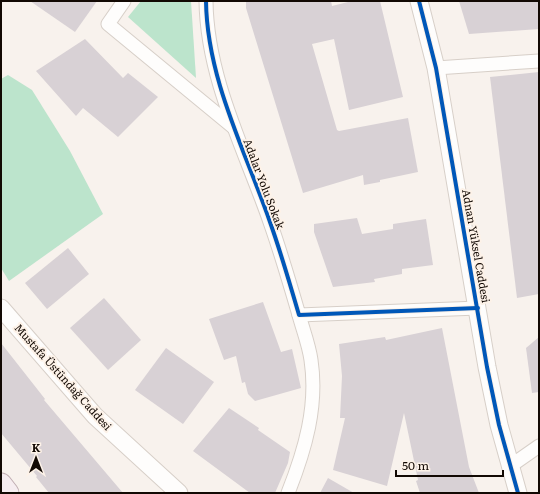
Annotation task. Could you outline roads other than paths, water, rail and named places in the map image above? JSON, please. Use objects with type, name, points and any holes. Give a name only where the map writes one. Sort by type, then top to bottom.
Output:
[{"type":"main road","points":[[1,484],[8,493]]},
{"type":"street","name":"Adalar Yolu Sokak","points":[[124,1],[108,24],[233,127]]},
{"type":"street","name":"Adalar Yolu Sokak","points":[[206,1],[206,14],[215,65],[233,127],[270,222],[300,315],[311,360],[313,408],[303,454],[288,493]]},
{"type":"street","name":"Adnan Yüksel Caddesi","points":[[419,1],[436,68],[487,367],[510,467],[518,493]]},
{"type":"street","points":[[436,68],[539,60]]},
{"type":"street","name":"Mustafa Üstündağ Caddesi","points":[[1,308],[95,416],[179,493]]},
{"type":"street","points":[[300,315],[478,308]]},
{"type":"street","points":[[510,467],[539,446]]}]
